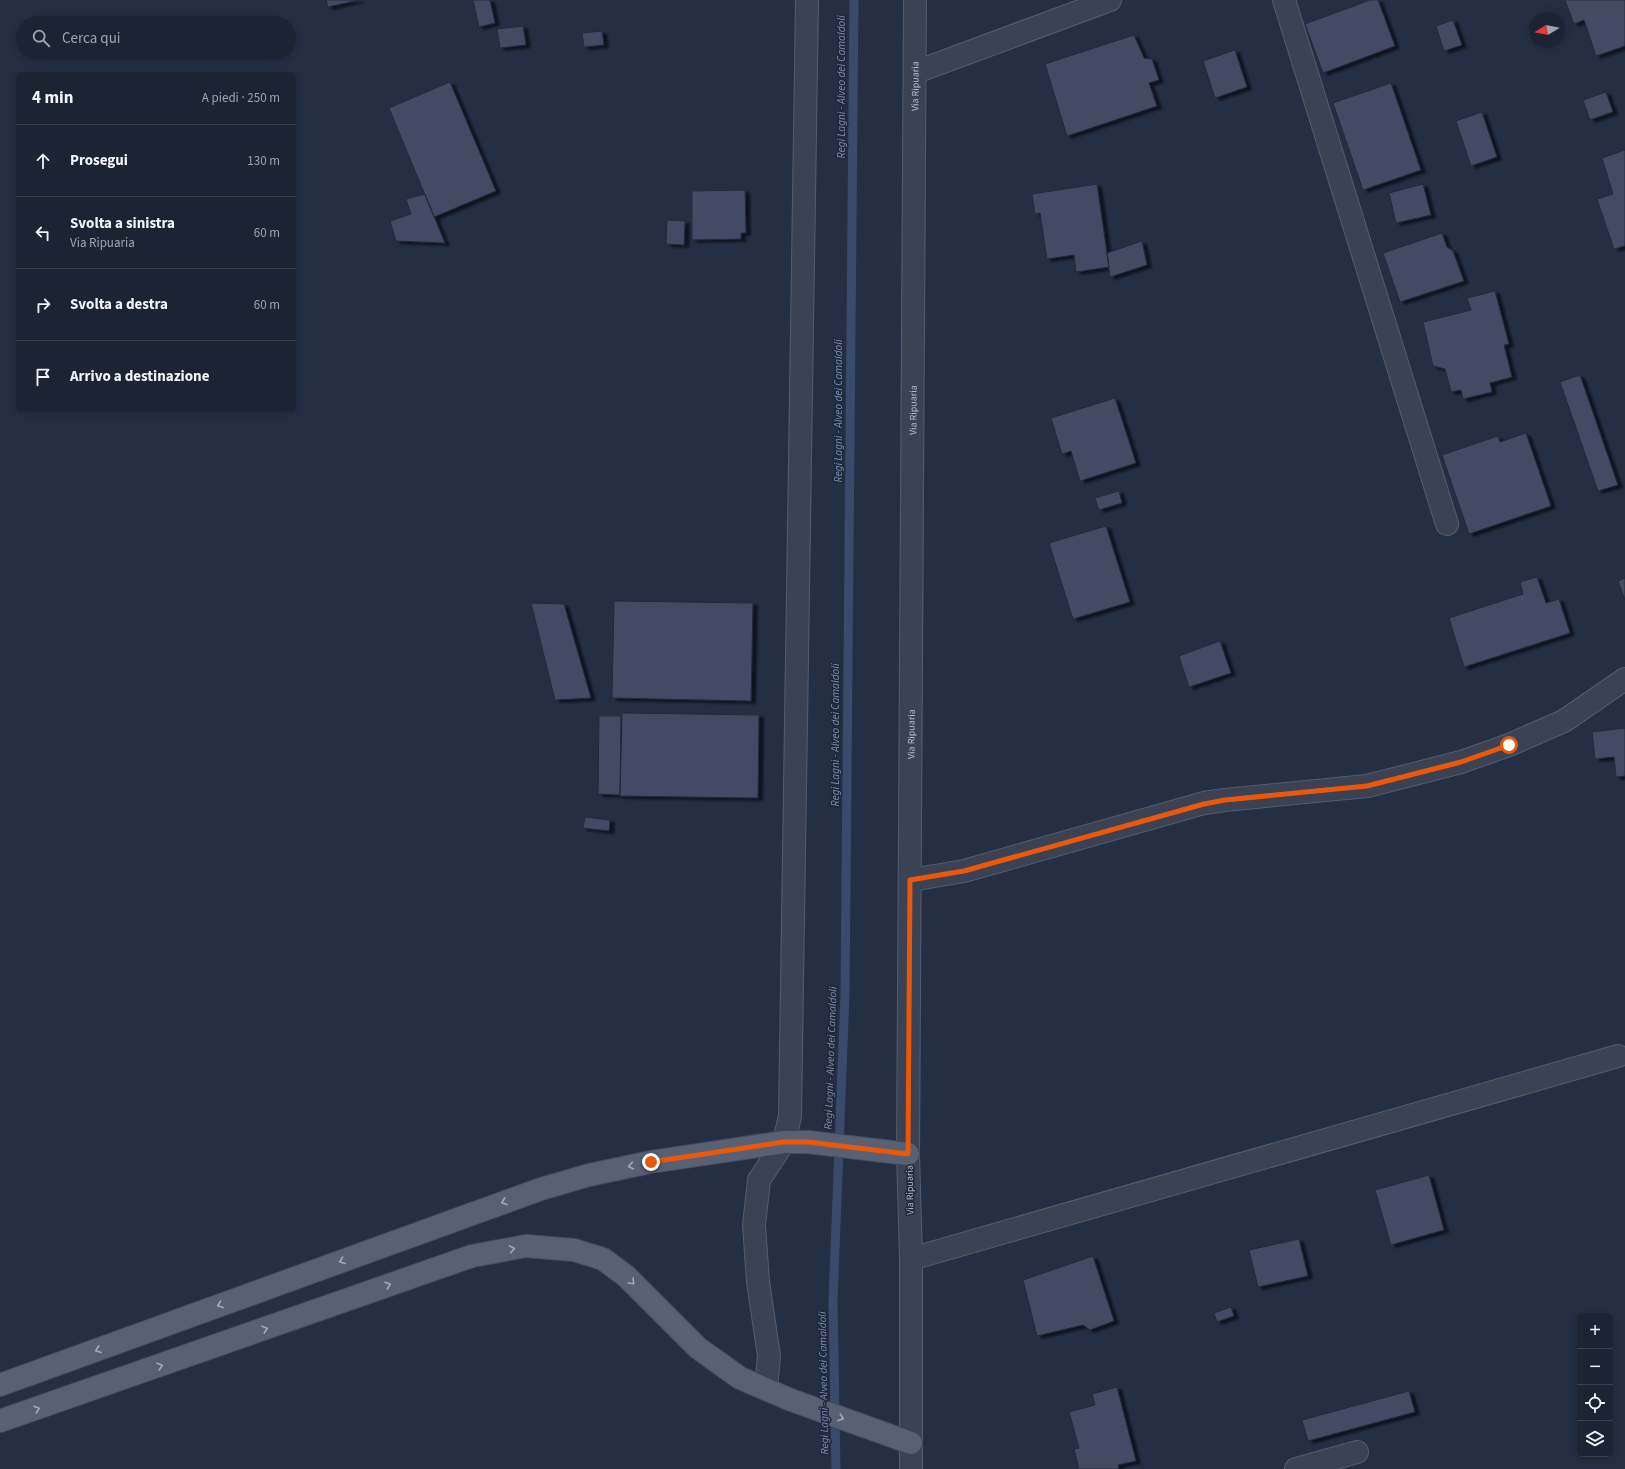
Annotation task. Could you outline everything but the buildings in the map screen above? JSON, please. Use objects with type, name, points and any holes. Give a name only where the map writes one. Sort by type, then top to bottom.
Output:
[{"type":"main road","points":[[0,1385],[541,1189],[589,1175],[651,1162],[784,1142],[808,1142],[908,1154]]},
{"type":"main road","points":[[0,1422],[472,1256],[526,1246],[574,1250],[603,1259],[626,1276],[698,1348],[740,1378],[791,1400],[911,1443]]},
{"type":"street","points":[[766,1389],[769,1356],[758,1282],[754,1225],[759,1180],[784,1142],[790,1116],[808,0]]},
{"type":"street","name":"Via Ripuaria","points":[[911,1469],[911,1259],[908,1154],[916,72],[915,0]]},
{"type":"street","points":[[916,72],[1110,0]]},
{"type":"street","points":[[1284,0],[1447,524]]},
{"type":"street","points":[[910,880],[964,871],[1204,804],[1225,800],[1367,786],[1461,762],[1509,745],[1564,721],[1625,679]]},
{"type":"street","points":[[911,1259],[1618,1056]]},
{"type":"street","points":[[1296,1469],[1357,1452]]},
{"type":"waterway","name":"Regi Lagni - Alveo dei Camaldoli","points":[[836,1469],[833,1301],[845,994],[854,0]]},
{"type":"route","points":[[651,1162],[784,1142],[808,1142],[908,1154],[910,880],[964,871],[1204,804],[1225,800],[1367,786],[1461,762],[1509,745]]}]
